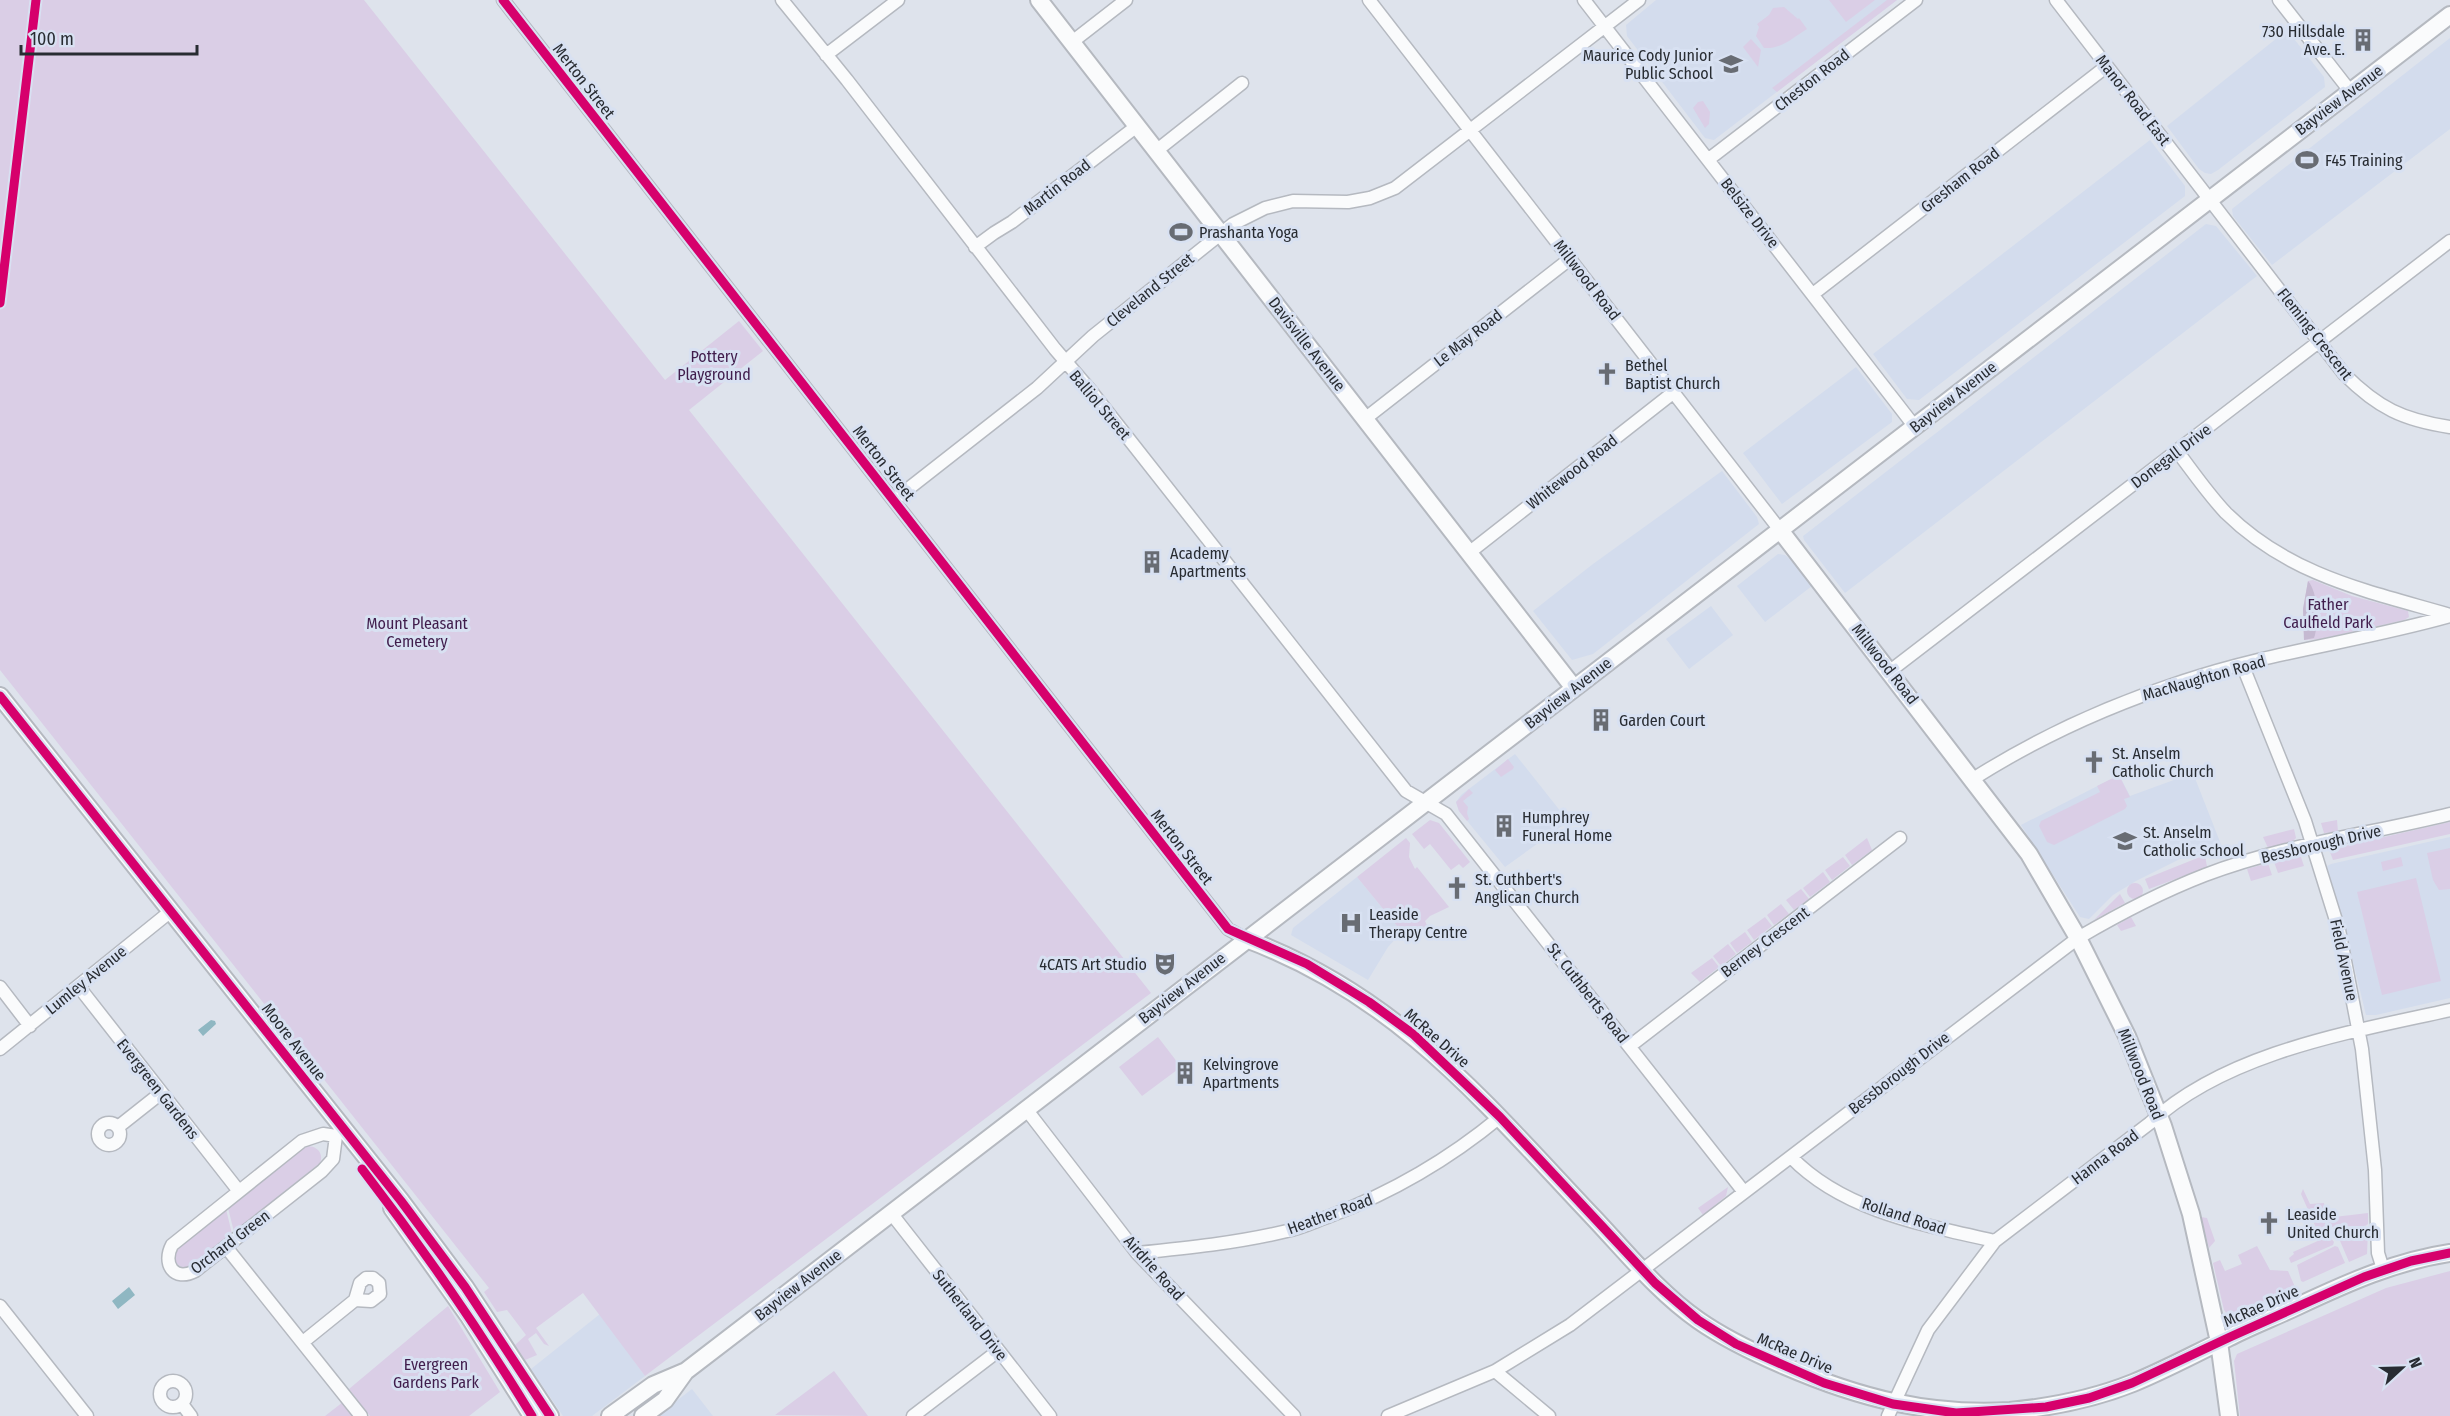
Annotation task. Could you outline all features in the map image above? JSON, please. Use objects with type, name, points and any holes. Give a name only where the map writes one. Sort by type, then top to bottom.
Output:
[{"type":"street","name":"Merton Street","points":[[502,0],[1228,929],[1246,939]]},
{"type":"street","name":"Balliol Street","points":[[782,0],[847,80],[1065,362],[1091,391],[1406,791],[1426,802]]},
{"type":"street","points":[[826,55],[898,0]]},
{"type":"street","name":"Davisville Avenue","points":[[1039,0],[1574,688]]},
{"type":"street","points":[[1072,42],[1126,0]]},
{"type":"street","name":"Millwood Road","points":[[1369,0],[1571,258],[2029,854],[2079,938],[2127,1036],[2159,1115],[2197,1234],[2219,1342],[2229,1416]]},
{"type":"street","name":"Belsize Drive","points":[[1584,0],[1915,426]]},
{"type":"street","name":"Cleveland Street","points":[[894,500],[1036,388],[1093,336],[1219,234],[1265,208],[1293,201],[1348,202],[1381,194],[1410,178],[1640,0]]},
{"type":"street","name":"Cheston Road","points":[[1709,159],[1916,0]]},
{"type":"street","name":"Manor Road East","points":[[2056,0],[2209,200]]},
{"type":"street","points":[[2279,0],[2350,91]]},
{"type":"street","name":"Bayview Avenue","points":[[610,1416],[653,1385],[686,1371],[2450,15]]},
{"type":"street","name":"Gresham Road","points":[[1813,294],[2107,66]]},
{"type":"street","points":[[1156,151],[1242,83]]},
{"type":"street","name":"Martin Road","points":[[975,247],[1012,222],[1137,126]]},
{"type":"street","name":"Fleming Crescent","points":[[2209,200],[2344,374],[2359,389],[2402,417],[2450,427]]},
{"type":"street","name":"Donegall Drive","points":[[1890,671],[2450,241]]},
{"type":"street","name":"Le May Road","points":[[1366,418],[1571,258]]},
{"type":"street","name":"Whitewood Road","points":[[1470,552],[1674,392]]},
{"type":"street","points":[[2177,452],[2225,511],[2266,545],[2293,562],[2311,572],[2352,588],[2450,615]]},
{"type":"street","name":"MacNaughton Road","points":[[1973,779],[2011,756],[2075,723],[2174,684],[2242,664],[2404,628],[2450,615]]},
{"type":"street","name":"Field Avenue","points":[[2242,664],[2276,745],[2313,845],[2339,930],[2359,1030],[2375,1170],[2378,1253],[2383,1269]]},
{"type":"street","name":"Moore Avenue","points":[[0,696],[340,1132],[416,1241],[510,1368],[550,1416]]},
{"type":"street","name":"Moore Avenue","points":[[0,711],[168,913]]},
{"type":"street","name":"St. Cuthberts Road","points":[[1426,802],[1446,814],[1744,1192]]},
{"type":"street","name":"Bessborough Drive","points":[[1388,1416],[1415,1407],[1495,1371],[1570,1325],[1931,1048],[2079,938],[2150,899],[2206,874],[2257,858],[2450,814]]},
{"type":"street","name":"Berney Crescent","points":[[1630,1046],[1900,838]]},
{"type":"street","name":"Lumley Avenue","points":[[0,1049],[168,913]]},
{"type":"street","name":"McRae Drive","points":[[1246,939],[1307,964],[1369,1002],[1413,1034],[1500,1117],[1642,1270],[1698,1320],[1736,1344],[1890,1410],[1956,1413],[2046,1407],[2090,1398],[2133,1383],[2332,1290],[2383,1269],[2450,1253]]},
{"type":"street","points":[[0,987],[30,1026]]},
{"type":"street","name":"Evergreen Gardens","points":[[79,987],[238,1190]]},
{"type":"street","name":"Hanna Road","points":[[1890,1410],[1928,1330],[1995,1241],[2159,1115],[2201,1087],[2239,1068],[2308,1043],[2450,1010]]},
{"type":"street","points":[[118,1127],[161,1093]]},
{"type":"street","name":"Airdrie Road","points":[[1026,1109],[1137,1253],[1294,1416]]},
{"type":"street","name":"Heather Road","points":[[1137,1253],[1254,1239],[1290,1230],[1334,1214],[1410,1181],[1443,1161],[1500,1117]]},
{"type":"street","name":"Orchard Green","points":[[340,1132],[333,1159],[322,1171],[226,1246],[187,1275],[179,1275],[168,1263],[167,1254],[172,1245],[238,1190],[302,1142],[323,1134],[340,1132]]},
{"type":"street","name":"Rolland Road","points":[[1791,1157],[1806,1173],[1851,1199],[1890,1215],[1995,1241]]},
{"type":"street","name":"Sutherland Drive","points":[[891,1213],[1050,1416]]},
{"type":"street","points":[[226,1246],[361,1416]]},
{"type":"street","points":[[303,1342],[355,1300]]},
{"type":"street","points":[[0,1306],[87,1416]]},
{"type":"street","points":[[913,1416],[998,1351]]},
{"type":"street","name":"Moore Avenue","points":[[510,1368],[532,1416]]},
{"type":"street","name":"Bayview Avenue","points":[[643,1416],[665,1400],[686,1371]]},
{"type":"street","points":[[1495,1371],[1550,1416]]},
{"type":"street","points":[[182,1404],[191,1416]]},
{"type":"shaded area","name":"Maurice Cody Junior Public School","points":[[1656,0],[1897,0],[1714,140],[1705,138],[1627,36],[1626,25]]},
{"type":"shaded area","points":[[2287,30],[2324,77],[2325,87],[2218,170],[2211,174],[2205,173],[2199,169],[2167,126]]},
{"type":"shaded area","points":[[2450,38],[2450,129],[2272,265],[2233,216],[2232,209]]},
{"type":"shaded area","points":[[2150,140],[2185,186],[2185,196],[1919,400],[1907,399],[1873,354]]},
{"type":"shaded area","points":[[2206,224],[2216,226],[2257,276],[1845,593],[1803,536]]},
{"type":"shaded area","points":[[1856,367],[1892,414],[1892,422],[1782,504],[1743,453]]},
{"type":"shaded area","points":[[1722,471],[1757,517],[1759,524],[1593,654],[1572,660],[1533,611],[1593,564]]},
{"type":"shaded area","points":[[1778,554],[1785,555],[1791,560],[1812,586],[1765,622],[1737,586]]},
{"type":"shaded area","points":[[2308,581],[2316,600],[2317,625],[2314,638],[2304,640],[2303,609]]},
{"type":"shaded area","points":[[1711,606],[1733,635],[1689,669],[1666,639]]},
{"type":"shaded area","points":[[1515,754],[1565,817],[1559,822],[1562,826],[1505,867],[1459,811],[1456,802],[1461,795]]},
{"type":"shaded area","name":"St. Anselm Catholic School","points":[[2193,773],[2222,847],[2180,859],[2113,895],[2089,919],[2080,917],[2021,825],[2119,775],[2130,796]]},
{"type":"shaded area","points":[[2450,837],[2450,998],[2376,1015],[2366,1015],[2327,866]]},
{"type":"shaded area","points":[[1357,877],[1402,932],[1388,947],[1368,980],[1291,935],[1293,928]]},
{"type":"shaded area","points":[[211,1020],[216,1024],[203,1036],[198,1030]]},
{"type":"shaded area","points":[[129,1287],[135,1295],[118,1309],[112,1301]]},
{"type":"shaded area","points":[[600,1314],[645,1376],[592,1416],[563,1416],[531,1369]]},
{"type":"shaded area","points":[[692,1389],[713,1416],[657,1416]]},
{"type":"green space","name":"Mount Pleasant Cemetery","points":[[0,0],[364,0],[665,380],[739,321],[763,351],[689,410],[1151,993],[645,1376],[583,1293],[536,1328],[549,1346],[544,1344],[536,1333],[528,1339],[537,1355],[525,1360],[515,1345],[526,1335],[507,1310],[497,1312],[484,1292],[489,1288],[0,670]]},
{"type":"green space","points":[[1829,0],[1875,0],[1846,22]]},
{"type":"green space","points":[[1887,0],[1897,0],[1777,92],[1772,88]]},
{"type":"green space","points":[[1784,7],[1799,18],[1807,29],[1782,45],[1764,48],[1756,36],[1759,27],[1757,24],[1769,15],[1773,8]]},
{"type":"green space","points":[[1751,39],[1761,50],[1758,67],[1743,47]]},
{"type":"green space","points":[[1703,101],[1710,112],[1709,124],[1705,128],[1693,108],[1698,102]]},
{"type":"green space","name":"Father Caulfield Park","points":[[2313,580],[2352,596],[2408,611],[2409,617],[2320,639],[2304,640],[2303,609],[2308,581]]},
{"type":"green space","points":[[1508,759],[1514,767],[1501,777],[1495,770]]},
{"type":"green space","points":[[2119,775],[2130,797],[2124,799],[2127,806],[2125,809],[2054,845],[2047,842],[2039,826],[2041,821],[2100,792],[2097,786]]},
{"type":"green space","points":[[1469,789],[1473,793],[1463,801],[1468,807],[1469,819],[1467,821],[1459,811],[1456,802]]},
{"type":"green space","points":[[1430,820],[1439,823],[1470,862],[1463,868],[1459,864],[1451,870],[1430,844],[1424,849],[1412,834]]},
{"type":"green space","points":[[2337,820],[2338,832],[2324,833],[2321,823]]},
{"type":"green space","points":[[2450,822],[2450,834],[2333,860],[2330,852],[2336,848]]},
{"type":"green space","points":[[2294,829],[2296,838],[2292,842],[2268,848],[2263,837]]},
{"type":"green space","points":[[1406,838],[1410,843],[1409,857],[1415,869],[1417,867],[1449,907],[1425,921],[1432,936],[1428,932],[1402,932],[1357,877]]},
{"type":"green space","points":[[1867,838],[1872,850],[1852,865],[1845,855]]},
{"type":"green space","points":[[2450,848],[2450,889],[2439,890],[2433,880],[2427,853]]},
{"type":"green space","points":[[2205,855],[2207,867],[2149,889],[2145,879]]},
{"type":"green space","points":[[1843,857],[1850,866],[1832,880],[1825,870]]},
{"type":"green space","points":[[2301,857],[2304,866],[2278,873],[2274,862]]},
{"type":"green space","points":[[2401,857],[2403,866],[2383,871],[2381,862]]},
{"type":"green space","points":[[2268,863],[2272,875],[2251,881],[2247,869]]},
{"type":"green space","points":[[1823,872],[1830,882],[1810,897],[1803,888]]},
{"type":"green space","points":[[2416,878],[2441,981],[2382,995],[2357,892]]},
{"type":"green space","points":[[2135,883],[2143,891],[2135,899],[2127,891]]},
{"type":"green space","points":[[1801,889],[1809,899],[1794,910],[1786,900]]},
{"type":"green space","points":[[2120,894],[2125,903],[2094,920]]},
{"type":"green space","points":[[1781,904],[1789,914],[1774,925],[1767,915]]},
{"type":"green space","points":[[1765,917],[1772,926],[1754,940],[1747,930]]},
{"type":"green space","points":[[2131,917],[2136,926],[2121,931],[2117,925]]},
{"type":"green space","points":[[1745,932],[1752,942],[1737,953],[1730,943]]},
{"type":"green space","points":[[1728,944],[1736,954],[1721,966],[1713,956]]},
{"type":"green space","points":[[1712,958],[1719,967],[1700,982],[1691,973]]},
{"type":"green space","points":[[1158,1037],[1181,1067],[1142,1096],[1119,1067]]},
{"type":"green space","points":[[307,1146],[319,1151],[320,1163],[234,1232],[228,1208]]},
{"type":"green space","points":[[1728,1187],[1726,1196],[1703,1215],[1698,1208]]},
{"type":"green space","points":[[2303,1189],[2310,1204],[2324,1203],[2326,1218],[2368,1213],[2368,1224],[2324,1227],[2317,1230],[2301,1194]]},
{"type":"green space","points":[[226,1209],[232,1234],[190,1267],[177,1264],[174,1260],[176,1250]]},
{"type":"green space","points":[[2201,1217],[2207,1218],[2215,1241],[2209,1248]]},
{"type":"green space","points":[[2335,1229],[2368,1230],[2367,1254],[2349,1262]]},
{"type":"green space","points":[[2329,1236],[2334,1242],[2333,1245],[2291,1263],[2289,1258],[2294,1254],[2293,1252]]},
{"type":"green space","points":[[2257,1246],[2270,1270],[2288,1271],[2295,1287],[2240,1312],[2227,1314],[2224,1310],[2213,1263],[2220,1260],[2225,1271],[2242,1264],[2238,1255]]},
{"type":"green space","points":[[2335,1246],[2338,1247],[2345,1263],[2301,1281],[2297,1265]]},
{"type":"green space","points":[[2450,1271],[2450,1416],[2240,1416],[2234,1361],[2237,1354],[2386,1288]]},
{"type":"green space","name":"Evergreen Gardens Park","points":[[448,1306],[500,1392],[469,1416],[370,1416],[349,1389]]},
{"type":"green space","points":[[834,1371],[868,1416],[775,1415]]},
{"type":"green space","name":"Evergreen Gardens Park","points":[[343,1402],[354,1416],[325,1416]]},
{"type":"cycle path","points":[[0,303],[36,0]]},
{"type":"cycle path","points":[[503,0],[1228,929],[1307,964],[1369,1002],[1413,1034],[1500,1117],[1655,1283],[1698,1320],[1736,1344],[1824,1383],[1893,1404],[1956,1413],[2046,1407],[2089,1398],[2132,1383],[2364,1277],[2411,1261],[2450,1253]]},
{"type":"cycle path","points":[[0,696],[401,1201],[465,1287],[550,1416]]},
{"type":"cycle path","points":[[362,1169],[450,1290],[532,1416]]},
{"type":"place","name":"730 Hillsdale Ave. E.","points":[[2363,40]]},
{"type":"place","name":"Maurice Cody Junior Public School","points":[[1731,64]]},
{"type":"place","name":"F45 Training","points":[[2307,160]]},
{"type":"place","name":"Prashanta Yoga","points":[[1181,232]]},
{"type":"place","name":"Bethel Baptist Church","points":[[1607,374]]},
{"type":"place","name":"Academy Apartments","points":[[1152,562]]},
{"type":"place","name":"Garden Court","points":[[1601,720]]},
{"type":"place","name":"St. Anselm Catholic Church","points":[[2094,762]]},
{"type":"place","name":"Humphrey Funeral Home","points":[[1504,826]]},
{"type":"place","name":"St. Anselm Catholic School","points":[[2125,841]]},
{"type":"place","name":"St. Cuthbert's Anglican Church","points":[[1457,888]]},
{"type":"place","name":"Leaside Therapy Centre","points":[[1351,923]]},
{"type":"place","name":"4CATS Art Studio","points":[[1165,964]]},
{"type":"place","name":"Kelvingrove Apartments","points":[[1185,1073]]},
{"type":"place","name":"Leaside United Church","points":[[2269,1223]]},
{"type":"park label","name":"Pottery Playground","points":[[714,365]]}]
